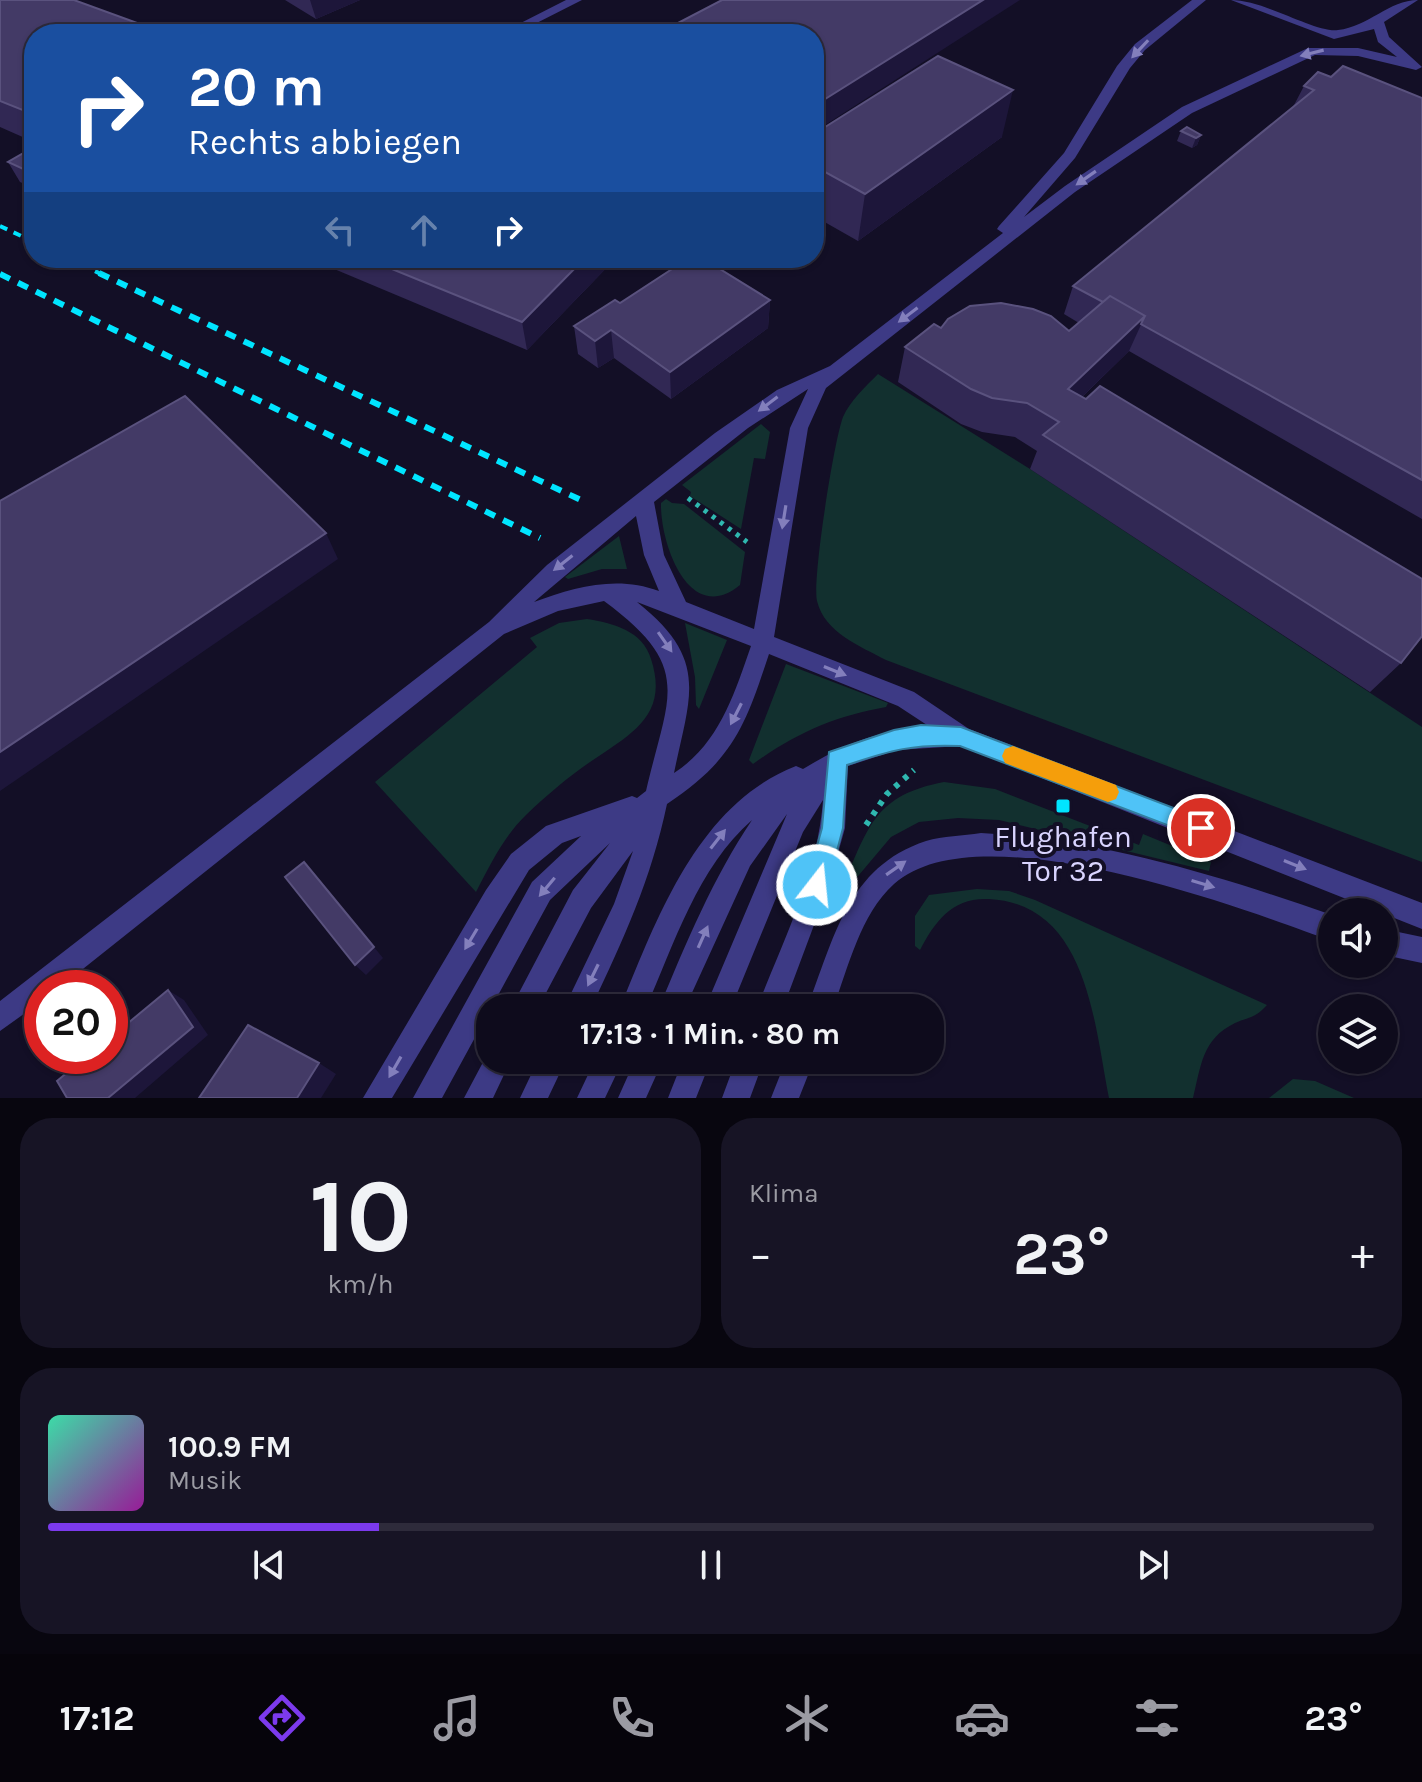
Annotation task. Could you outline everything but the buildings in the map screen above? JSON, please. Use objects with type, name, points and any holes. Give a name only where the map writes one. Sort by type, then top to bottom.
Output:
[{"type":"lane","points":[[526,24],[576,0]]},
{"type":"lane","points":[[970,268],[1070,155],[1124,66],[1140,47],[1200,0]]},
{"type":"lane","points":[[1237,0],[1326,34],[1341,34],[1378,22],[1412,0]]},
{"type":"lane","points":[[1378,22],[1389,46],[1419,67]]},
{"type":"lane","points":[[1341,34],[1419,67]]},
{"type":"lane","points":[[427,1098],[541,891],[595,839],[691,775],[716,750],[748,691],[763,641],[799,428],[815,391],[837,368],[1070,189],[1160,125],[1302,55],[1340,50],[1419,67]]},
{"type":"lane","points":[[0,1018],[496,628],[551,573],[644,499],[781,394],[837,368]]},
{"type":"lane","points":[[644,499],[651,552],[678,606]]},
{"type":"lane","points":[[496,628],[544,607],[606,591],[636,593],[678,606],[906,699],[961,736],[1422,916]]},
{"type":"lane","points":[[584,994],[624,910],[644,857],[680,701],[678,664],[656,630],[606,591]]},
{"type":"lane","points":[[639,994],[695,873],[718,837],[744,811],[782,783],[837,759],[894,740],[921,735],[961,736]]},
{"type":"lane","points":[[678,994],[732,872],[756,831],[786,797],[837,759]]},
{"type":"lane","points":[[724,994],[794,825],[837,759]]},
{"type":"lane","points":[[775,994],[817,885],[833,828],[837,759]]},
{"type":"lane","points":[[531,994],[582,899],[659,798]]},
{"type":"lane","points":[[377,1098],[520,862],[554,834],[659,798]]},
{"type":"lane","points":[[826,994],[868,894],[904,861],[923,853],[953,847],[1004,845],[1175,875],[1318,923]]},
{"type":"lane","points":[[1398,945],[1422,950]]},
{"type":"lane","points":[[478,1098],[490,1074]]},
{"type":"lane","points":[[534,1098],[545,1074]]},
{"type":"lane","points":[[591,1098],[602,1074]]},
{"type":"lane","points":[[632,1098],[643,1074]]},
{"type":"lane","points":[[682,1098],[691,1074]]},
{"type":"lane","points":[[736,1098],[745,1074]]},
{"type":"lane","points":[[785,1098],[794,1074]]},
{"type":"path","points":[[677,490],[747,542]]},
{"type":"green space","points":[[878,374],[1030,469],[1422,727],[1422,862],[886,660],[835,630],[821,612],[816,588],[830,480],[843,417]]},
{"type":"green space","points":[[761,424],[770,432],[765,459],[754,458],[741,529],[690,496],[691,492],[682,485]]},
{"type":"green space","points":[[666,499],[684,504],[745,552],[740,585],[722,595],[706,596],[692,588],[681,575],[666,539],[661,503]]},
{"type":"green space","points":[[619,536],[627,569],[602,569],[568,579],[565,577]]},
{"type":"green space","points":[[587,619],[626,630],[647,649],[655,678],[651,708],[634,731],[567,779],[518,823],[498,851],[476,892],[375,782],[537,647],[530,638],[559,623]]},
{"type":"green space","points":[[685,623],[727,640],[699,709],[696,705],[695,677]]},
{"type":"green space","points":[[786,664],[888,703],[886,707],[816,727],[753,764],[749,760]]},
{"type":"green space","points":[[944,782],[995,789],[1139,845],[1143,834],[1211,862],[1209,871],[999,820],[958,818],[919,822],[891,837],[848,888],[844,883],[878,816],[903,795]]},
{"type":"green space","points":[[977,889],[1009,891],[1035,900],[1267,1005],[1255,1015],[1224,1030],[1209,1045],[1193,1098],[1109,1098],[1091,1004],[1067,945],[1047,922],[1022,906],[976,899],[947,913],[920,950],[915,946],[915,916],[929,895]]},
{"type":"green space","points":[[1293,1079],[1315,1081],[1354,1098],[1269,1098]]},
{"type":"railway","points":[[0,226],[24,237]]},
{"type":"railway","points":[[89,268],[103,275]]},
{"type":"railway","points":[[99,273],[585,502]]},
{"type":"railway","points":[[0,274],[540,538]]},
{"type":"slow traffic","points":[[1013,756],[1108,792]]},
{"type":"place","name":"Flughafen Tor 32","points":[[1063,806]]},
{"type":"route","points":[[817,885],[833,828],[837,759],[894,740],[921,735],[961,736],[1201,828]]}]
